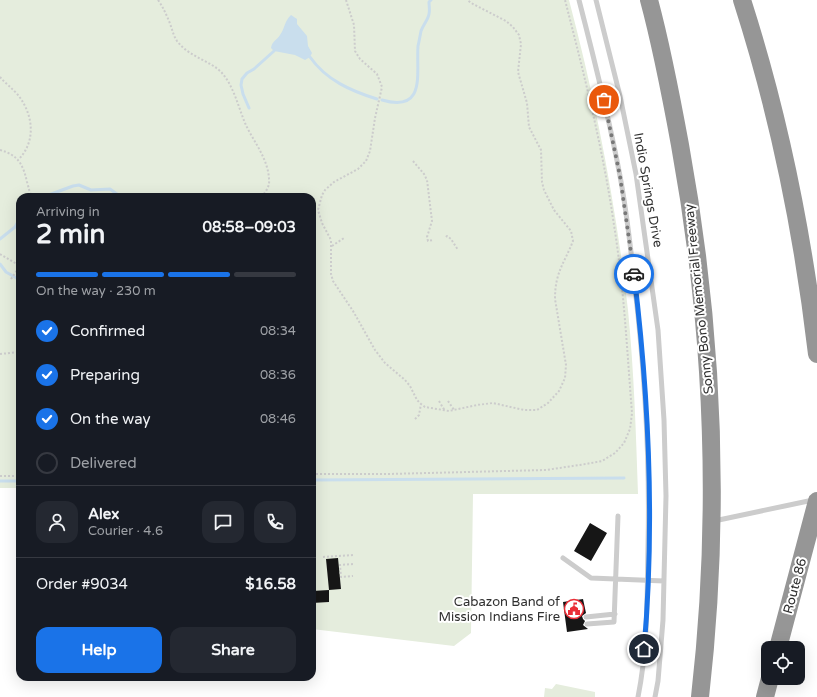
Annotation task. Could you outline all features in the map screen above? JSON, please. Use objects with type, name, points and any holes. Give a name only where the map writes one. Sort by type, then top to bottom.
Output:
[{"type":"highway","name":"Sonny Bono Memorial Freeway","points":[[649,0],[656,24],[686,181],[696,248],[707,353],[712,473],[709,592],[700,697]]},
{"type":"highway","points":[[742,0],[773,109],[788,175],[801,241],[817,354]]},
{"type":"highway","name":"Route 86","points":[[780,641],[817,500]]},
{"type":"highway","points":[[765,697],[768,685]]},
{"type":"lane","name":"Indio Springs Drive","points":[[579,0],[604,100],[620,176],[640,331],[647,421],[650,496],[647,619],[642,679],[638,697]]},
{"type":"lane","name":"Indio Springs Drive","points":[[596,0],[620,96],[636,174],[658,330],[664,420],[666,496],[662,627],[658,681],[655,697]]},
{"type":"lane","points":[[711,522],[817,500]]},
{"type":"lane","points":[[587,624],[614,622],[618,516]]},
{"type":"lane","points":[[563,558],[591,578],[664,581]]},
{"type":"lane","points":[[586,616],[615,614]]},
{"type":"path","points":[[158,0],[166,12],[174,36],[180,44],[190,53],[220,72],[229,84],[246,125],[260,150],[269,177],[270,184],[265,193]]},
{"type":"path","points":[[346,0],[352,17],[355,50],[357,56],[377,74],[382,87],[370,151],[366,161],[358,170],[329,186],[322,195],[319,203],[319,215],[331,240],[331,274],[333,282],[353,311],[374,350],[385,363],[405,380],[421,404],[425,407],[445,411],[477,404],[493,403],[524,410],[537,410],[548,403],[559,392],[565,378],[566,365],[556,299],[556,282],[560,268],[573,241],[571,231],[554,210],[543,186],[541,150],[529,126],[527,103],[518,72],[521,44],[519,35],[506,21],[467,0]]},
{"type":"path","points":[[316,474],[388,474],[546,470],[602,461],[615,453],[624,443],[630,429],[632,413],[624,302],[614,225],[608,186],[587,87],[565,0]]},
{"type":"path","points":[[0,77],[23,102],[30,122],[32,133],[30,140],[24,154],[18,160]]},
{"type":"path","points":[[0,150],[10,153],[24,168],[31,193]]},
{"type":"path","points":[[413,160],[424,174],[426,180],[432,221],[427,237],[428,240],[433,240]]},
{"type":"path","points":[[446,237],[449,237],[458,250]]},
{"type":"path","points":[[332,246],[344,238]]},
{"type":"path","points":[[0,254],[16,264]]},
{"type":"path","points":[[11,280],[16,272]]},
{"type":"path","points":[[0,354],[16,352]]},
{"type":"path","points":[[439,401],[445,411]]},
{"type":"path","points":[[448,401],[454,410]]},
{"type":"path","points":[[415,419],[419,415],[421,404]]},
{"type":"path","points":[[0,476],[16,476]]},
{"type":"path","points":[[323,557],[353,555]]},
{"type":"path","points":[[353,564],[340,565],[340,577],[353,576]]},
{"type":"green space","points":[[0,0],[569,0],[588,77],[618,232],[632,356],[638,494],[473,494],[471,633],[454,646],[316,629],[316,193],[16,193],[16,488],[0,488]]},
{"type":"green space","points":[[556,684],[595,692],[595,697],[544,697],[545,688],[552,689]]},
{"type":"water","points":[[291,15],[297,19],[297,24],[307,36],[308,46],[312,53],[310,57],[305,60],[295,55],[274,51],[271,48],[272,44],[280,35]]},
{"type":"building","points":[[590,523],[607,533],[591,561],[574,551]]},
{"type":"building","points":[[338,558],[341,589],[329,590],[326,559]]},
{"type":"building","points":[[329,590],[329,602],[316,603],[316,591]]},
{"type":"building","name":"Cabazon Band of Mission Indians Fire","points":[[583,599],[586,613],[582,616],[585,621],[583,625],[588,629],[567,632],[563,602]]},
{"type":"waterway","points":[[382,100],[396,103],[406,101],[413,96],[418,78],[418,46],[421,31],[428,16],[429,2],[431,0]]},
{"type":"waterway","points":[[249,108],[243,94],[241,85],[242,79],[247,73],[254,69],[274,51]]},
{"type":"waterway","points":[[310,57],[316,65],[340,84],[377,99]]},
{"type":"waterway","points":[[54,193],[79,185],[91,190],[110,189],[116,193]]},
{"type":"waterway","points":[[0,239],[16,225]]},
{"type":"waterway","points":[[0,264],[6,272],[16,278]]},
{"type":"waterway","points":[[316,480],[624,478]]},
{"type":"waterway","points":[[0,481],[16,481]]},
{"type":"way so far","points":[[604,100],[620,176],[634,274]]},
{"type":"place","name":"Cabazon Band of Mission Indians Fire","points":[[574,609]]},
{"type":"route","points":[[634,274],[647,421],[650,496],[647,619],[644,649]]}]
